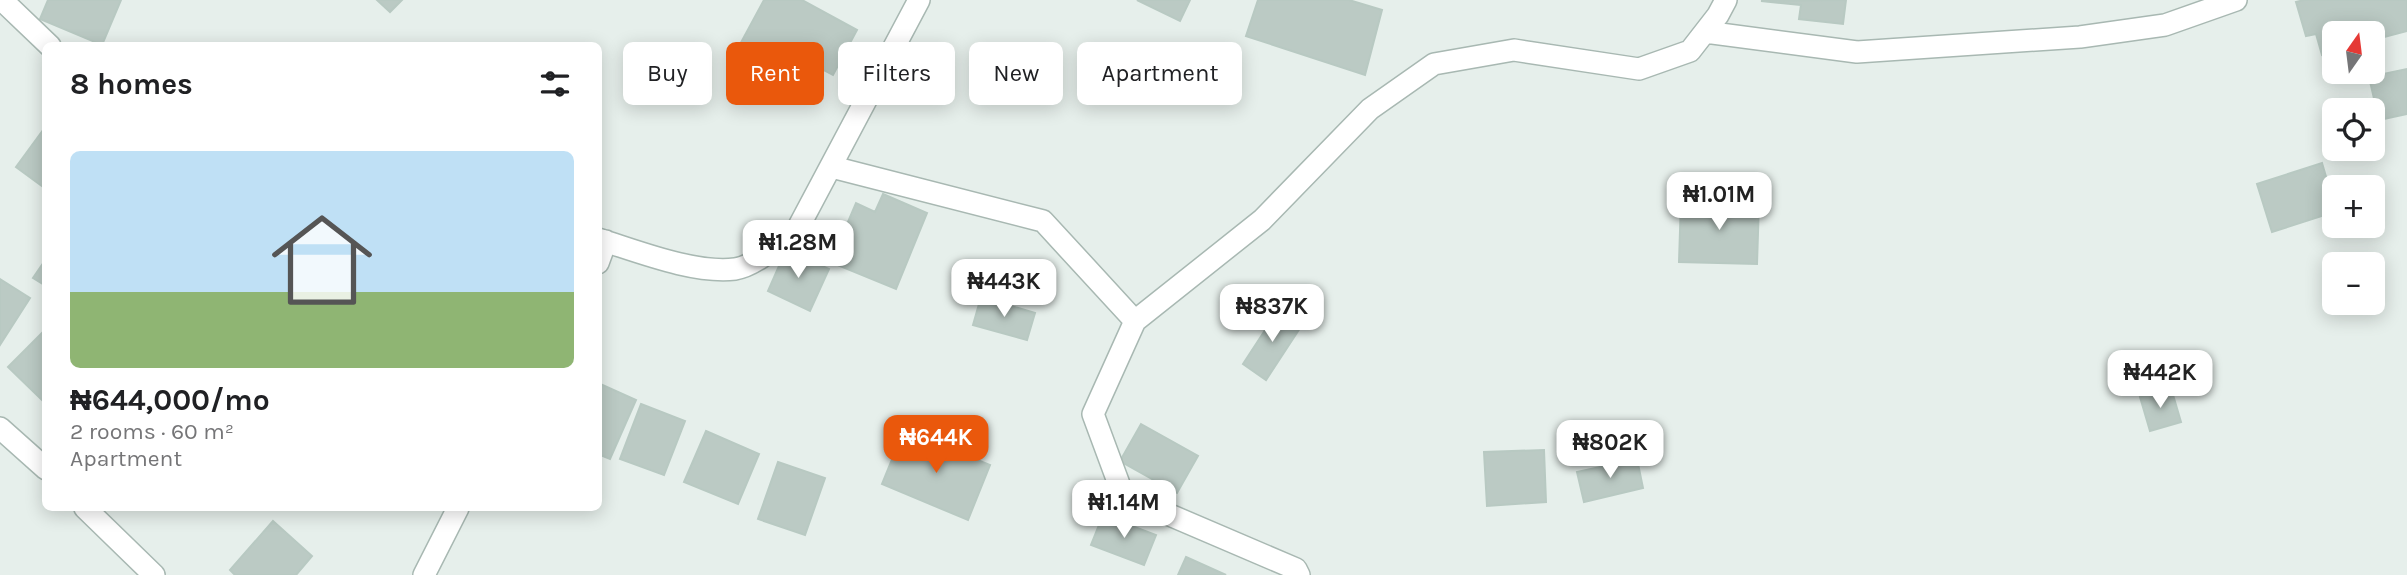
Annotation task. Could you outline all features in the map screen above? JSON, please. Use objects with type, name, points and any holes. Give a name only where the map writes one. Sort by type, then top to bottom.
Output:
[{"type":"street","points":[[2,0],[46,42]]},
{"type":"street","points":[[602,240],[688,266],[736,269],[765,255],[798,229],[919,0]]},
{"type":"street","points":[[1299,575],[1296,569],[1123,495],[1093,414],[1135,321],[1262,220],[1370,109],[1434,64],[1514,50],[1639,69],[1690,51],[1726,0]]},
{"type":"street","points":[[1705,32],[1857,52],[2080,37],[2165,25],[2236,0]]},
{"type":"street","points":[[832,167],[1043,220],[1135,321]]},
{"type":"street","points":[[0,428],[42,465]]},
{"type":"street","points":[[88,511],[154,575]]},
{"type":"street","points":[[425,575],[457,511]]},
{"type":"building","points":[[48,0],[121,0],[103,42],[95,42],[40,19]]},
{"type":"building","points":[[377,0],[402,0],[390,12]]},
{"type":"building","points":[[764,0],[802,0],[857,30],[851,42],[838,42],[838,66],[833,75],[824,70],[824,42],[741,42]]},
{"type":"building","points":[[1137,0],[1190,0],[1180,21]]},
{"type":"building","points":[[1258,0],[1349,0],[1382,10],[1365,75],[1246,36]]},
{"type":"building","points":[[1846,0],[1843,24],[1799,19],[1801,5],[1761,1]]},
{"type":"building","points":[[2407,0],[2407,31],[2385,37],[2385,21],[2322,21],[2322,55],[2316,34],[2306,36],[2296,2]]},
{"type":"building","points":[[2407,69],[2407,114],[2385,119],[2385,98],[2374,98],[2371,84],[2385,84],[2385,74]]},
{"type":"building","points":[[42,131],[42,186],[16,167]]},
{"type":"building","points":[[2322,163],[2326,175],[2322,175],[2322,216],[2272,232],[2257,184]]},
{"type":"building","points":[[883,194],[927,213],[896,289],[835,264],[846,238],[842,236],[856,203],[875,212]]},
{"type":"building","points":[[1681,200],[1759,202],[1757,264],[1679,262]]},
{"type":"building","points":[[786,250],[829,269],[810,311],[768,291]]},
{"type":"building","points":[[42,265],[42,284],[33,278]]},
{"type":"building","points":[[0,279],[30,298],[0,345]]},
{"type":"building","points":[[981,297],[1035,313],[1027,340],[973,325]]},
{"type":"building","points":[[1279,309],[1302,325],[1266,380],[1243,364]]},
{"type":"building","points":[[42,333],[42,400],[8,367]]},
{"type":"building","points":[[602,385],[636,400],[610,459],[602,456]]},
{"type":"building","points":[[2171,388],[2181,422],[2150,431],[2140,397]]},
{"type":"building","points":[[641,404],[685,421],[664,475],[620,459]]},
{"type":"building","points":[[1141,424],[1198,456],[1177,493],[1120,461]]},
{"type":"building","points":[[904,430],[990,465],[968,520],[882,484]]},
{"type":"building","points":[[706,431],[759,454],[738,504],[684,482]]},
{"type":"building","points":[[1544,450],[1546,502],[1487,506],[1484,452]]},
{"type":"building","points":[[1637,459],[1643,488],[1584,502],[1577,472]]},
{"type":"building","points":[[778,462],[825,478],[805,535],[758,519]]},
{"type":"building","points":[[1103,515],[1156,535],[1144,565],[1091,545]]},
{"type":"building","points":[[273,521],[312,556],[296,575],[235,575],[230,570]]},
{"type":"building","points":[[1186,557],[1226,575],[1178,575]]}]
